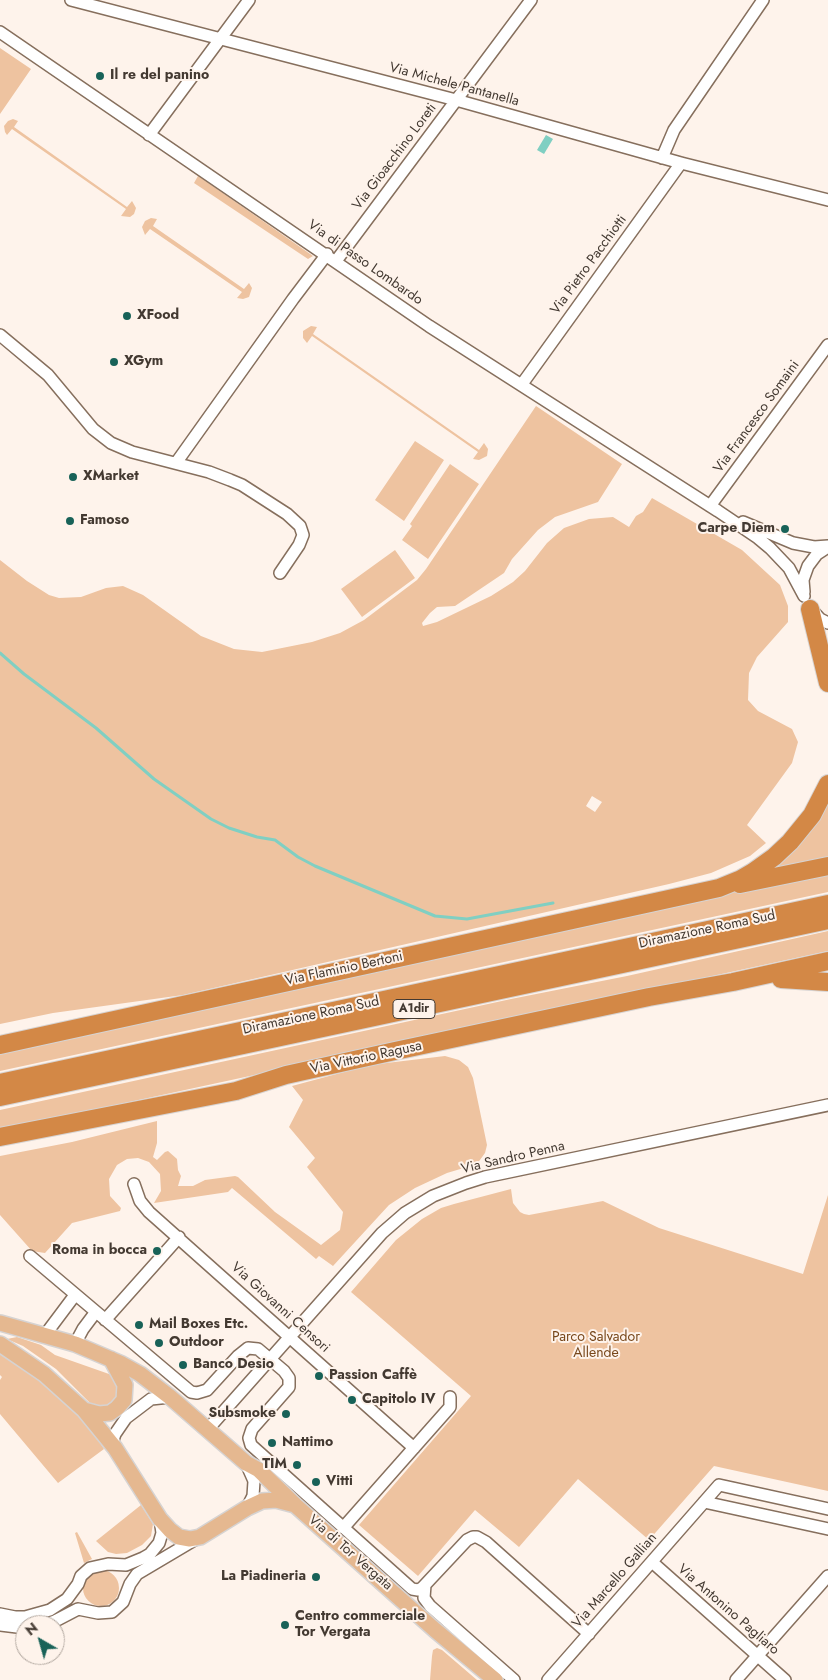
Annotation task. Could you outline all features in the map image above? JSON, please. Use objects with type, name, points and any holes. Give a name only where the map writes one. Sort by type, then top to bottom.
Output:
[{"type":"highway","points":[[807,602],[828,683]]},
{"type":"highway","points":[[688,895],[719,888],[741,879],[774,857],[805,825],[818,805],[828,784]]},
{"type":"highway","points":[[688,895],[828,866]]},
{"type":"highway","name":"Via Flaminio Bertoni","points":[[0,1045],[688,895]]},
{"type":"highway","name":"Diramazione Roma Sud","points":[[0,1083],[828,904]]},
{"type":"highway","name":"Diramazione Roma Sud","points":[[0,1097],[828,920]]},
{"type":"highway","points":[[733,982],[828,961]]},
{"type":"highway","points":[[733,982],[780,978],[828,982]]},
{"type":"highway","name":"Via Vittorio Ragusa","points":[[0,1137],[236,1091],[286,1075],[395,1051],[649,997],[733,982]]},
{"type":"highway","points":[[0,1148],[60,1124]]},
{"type":"main road","name":"Via di Tor Vergata","points":[[0,1323],[75,1344],[140,1374],[170,1397],[246,1463],[259,1470],[295,1505],[411,1588],[436,1630],[495,1680]]},
{"type":"main road","points":[[0,1344],[38,1369],[84,1410],[115,1448],[160,1519],[170,1530],[179,1537],[190,1539],[200,1536]]},
{"type":"main road","points":[[84,1410],[105,1414],[114,1411],[124,1400],[126,1385],[111,1359]]},
{"type":"main road","name":"Via di Tor Vergata","points":[[200,1536],[247,1508],[262,1502],[272,1500],[295,1505]]},
{"type":"street","name":"Via Michele Pantanella","points":[[71,0],[456,100],[662,158],[828,200]]},
{"type":"street","points":[[149,135],[249,0]]},
{"type":"street","name":"Via Gioacchino Loreti","points":[[176,463],[299,291],[332,258],[456,100],[531,0]]},
{"type":"street","points":[[662,158],[674,130],[763,0]]},
{"type":"street","name":"Via di Passo Lombardo","points":[[0,32],[430,326],[758,538],[779,558],[796,579],[807,602]]},
{"type":"street","name":"Via Pietro Pacchiotti","points":[[522,384],[681,163]]},
{"type":"street","points":[[0,335],[48,376],[99,435],[126,450],[209,472],[242,485],[287,514],[300,526],[303,534],[280,573]]},
{"type":"street","name":"Via Francesco Somaini","points":[[714,508],[828,345]]},
{"type":"street","name":"Via di Passo Lombardo","points":[[714,508],[793,544],[814,547],[828,546]]},
{"type":"street","points":[[828,546],[817,554],[808,566],[803,580],[807,602],[820,619],[828,623]]},
{"type":"street","name":"Via Sandro Penna","points":[[208,1429],[382,1233],[410,1210],[450,1189],[485,1177],[828,1105]]},
{"type":"street","name":"Via Giovanni Censori","points":[[134,1184],[143,1205],[414,1448]]},
{"type":"street","points":[[105,1320],[179,1237]]},
{"type":"street","points":[[30,1256],[193,1393],[200,1393],[209,1388],[246,1349],[256,1348],[270,1359]]},
{"type":"street","points":[[45,1335],[75,1295]]},
{"type":"street","points":[[75,1344],[83,1329],[96,1312]]},
{"type":"street","name":"Via di Tor Vergata","points":[[270,1359],[287,1374],[290,1382],[289,1387],[249,1434],[250,1442],[254,1449],[411,1588]]},
{"type":"street","points":[[115,1448],[113,1440],[115,1434],[126,1418],[151,1399],[170,1397]]},
{"type":"street","points":[[343,1528],[450,1407],[450,1397]]},
{"type":"street","points":[[246,1463],[254,1481],[253,1496],[247,1508]]},
{"type":"street","name":"Via Marcello Gallian","points":[[548,1680],[719,1485],[828,1509]]},
{"type":"street","points":[[704,1502],[828,1529]]},
{"type":"street","points":[[0,1614],[25,1618],[50,1610],[64,1602],[84,1573],[93,1567],[108,1564],[126,1565],[150,1554],[160,1540],[162,1533],[160,1519]]},
{"type":"street","points":[[65,1616],[78,1610],[102,1614],[116,1609],[123,1602],[132,1580],[140,1572],[200,1536]]},
{"type":"street","points":[[514,1680],[411,1588],[467,1540],[473,1537],[482,1538],[589,1634]]},
{"type":"street","name":"Via Antonino Pagliaro","points":[[652,1562],[785,1680]]},
{"type":"street","points":[[736,1680],[828,1576]]},
{"type":"street","points":[[78,1584],[78,1596],[88,1611]]},
{"type":"street","points":[[0,1625],[15,1627]]},
{"type":"green space","points":[[0,48],[31,69],[0,114]]},
{"type":"green space","points":[[13,119],[18,121],[14,127],[127,207],[132,201],[136,208],[134,214],[130,217],[121,216],[126,209],[12,129],[7,135],[4,126]]},
{"type":"green space","points":[[187,168],[313,256],[308,259],[194,183],[198,176]]},
{"type":"green space","points":[[151,218],[157,219],[153,226],[244,289],[249,283],[252,288],[249,297],[237,298],[242,292],[150,229],[145,235],[142,227],[145,221]]},
{"type":"green space","points":[[311,326],[317,327],[313,334],[479,450],[484,443],[488,449],[487,456],[479,460],[473,459],[478,452],[312,336],[307,343],[303,338],[303,331]]},
{"type":"green space","points":[[536,406],[622,464],[598,502],[555,517],[538,530],[512,559],[504,573],[455,606],[437,607],[422,623],[423,626],[437,622],[491,596],[513,582],[525,571],[547,543],[564,528],[589,519],[613,517],[629,527],[636,516],[643,512],[652,498],[742,550],[780,585],[788,606],[788,622],[757,657],[749,673],[748,700],[758,711],[792,729],[798,742],[792,763],[747,825],[766,843],[750,856],[711,873],[669,884],[183,995],[53,1013],[0,1024],[0,560],[49,595],[59,598],[81,597],[106,588],[123,586],[143,595],[201,636],[234,649],[262,652],[312,642],[340,633],[364,620],[417,580]],"holes":[[[592,796],[602,802],[595,812],[586,806]]]},
{"type":"green space","points":[[415,441],[444,460],[404,521],[375,500]]},
{"type":"green space","points":[[450,464],[479,484],[428,559],[402,540],[412,526],[410,524]]},
{"type":"green space","points":[[395,550],[415,578],[362,617],[341,589]]},
{"type":"green space","points":[[828,800],[828,859],[764,873]]},
{"type":"green space","points":[[828,871],[828,892],[0,1071],[0,1052]]},
{"type":"green space","points":[[828,931],[828,951],[0,1130],[0,1110],[511,999],[627,976]]},
{"type":"green space","points":[[445,1056],[459,1060],[468,1067],[473,1078],[487,1145],[485,1153],[477,1164],[447,1173],[415,1188],[389,1205],[333,1266],[319,1256],[316,1259],[232,1188],[228,1192],[154,1203],[161,1191],[160,1174],[149,1162],[138,1158],[127,1159],[117,1165],[109,1179],[110,1196],[121,1208],[120,1211],[72,1223],[45,1253],[32,1251],[0,1215],[0,1156],[72,1142],[157,1121],[157,1143],[153,1157],[157,1160],[168,1151],[177,1159],[178,1170],[181,1176],[178,1186],[193,1186],[205,1180],[238,1177],[275,1212],[321,1245],[340,1230],[343,1212],[307,1167],[315,1158],[289,1127],[303,1100],[292,1086],[370,1065]]},
{"type":"green space","name":"Parco Salvador Allende","points":[[511,1189],[513,1203],[524,1214],[529,1215],[603,1201],[659,1228],[803,1274],[828,1195],[828,1491],[714,1466],[649,1540],[578,1479],[519,1547],[475,1510],[418,1576],[359,1525],[471,1396],[351,1292],[396,1240],[422,1219],[441,1208]]},
{"type":"green space","points":[[17,1337],[41,1345],[55,1355],[109,1374],[118,1387],[116,1398],[107,1405],[91,1404],[56,1369],[23,1346],[7,1339]]},
{"type":"green space","points":[[0,1351],[23,1365],[84,1418],[104,1449],[58,1483],[0,1414],[0,1380],[2,1377],[0,1375]]},
{"type":"green space","points":[[141,1505],[153,1524],[151,1536],[142,1545],[127,1553],[116,1554],[108,1552],[96,1541]]},
{"type":"green space","points":[[77,1532],[92,1559],[84,1563],[75,1533]]},
{"type":"green space","points":[[101,1570],[108,1571],[114,1575],[118,1581],[118,1595],[114,1601],[108,1605],[101,1606],[94,1605],[88,1601],[84,1595],[83,1588],[84,1581],[88,1575],[94,1571]]},
{"type":"green space","points":[[437,1648],[442,1650],[477,1680],[430,1680],[433,1650]]},
{"type":"water","points":[[546,135],[553,139],[544,154],[537,150]]},
{"type":"waterway","points":[[0,653],[24,674],[96,728],[154,779],[211,819],[229,828],[257,837],[275,840],[298,857],[315,866],[435,916],[467,919],[553,903]]},
{"type":"place","name":"Il re del panino","points":[[100,76]]},
{"type":"place","name":"XFood","points":[[127,316]]},
{"type":"place","name":"XGym","points":[[114,362]]},
{"type":"place","name":"XMarket","points":[[73,477]]},
{"type":"place","name":"Famoso","points":[[70,521]]},
{"type":"place","name":"Carpe Diem","points":[[785,529]]},
{"type":"place","name":"Roma in bocca","points":[[157,1251]]},
{"type":"place","name":"Mail Boxes Etc.","points":[[139,1325]]},
{"type":"place","name":"Outdoor","points":[[159,1343]]},
{"type":"place","name":"Banco Desio","points":[[183,1365]]},
{"type":"place","name":"Passion Caffè","points":[[319,1376]]},
{"type":"place","name":"Capitolo IV","points":[[352,1400]]},
{"type":"place","name":"Subsmoke","points":[[286,1414]]},
{"type":"place","name":"Nattimo","points":[[272,1443]]},
{"type":"place","name":"TIM","points":[[297,1465]]},
{"type":"place","name":"Vitti","points":[[316,1482]]},
{"type":"place","name":"La Piadineria","points":[[316,1577]]},
{"type":"place","name":"Centro commerciale Tor Vergata","points":[[285,1625]]}]
